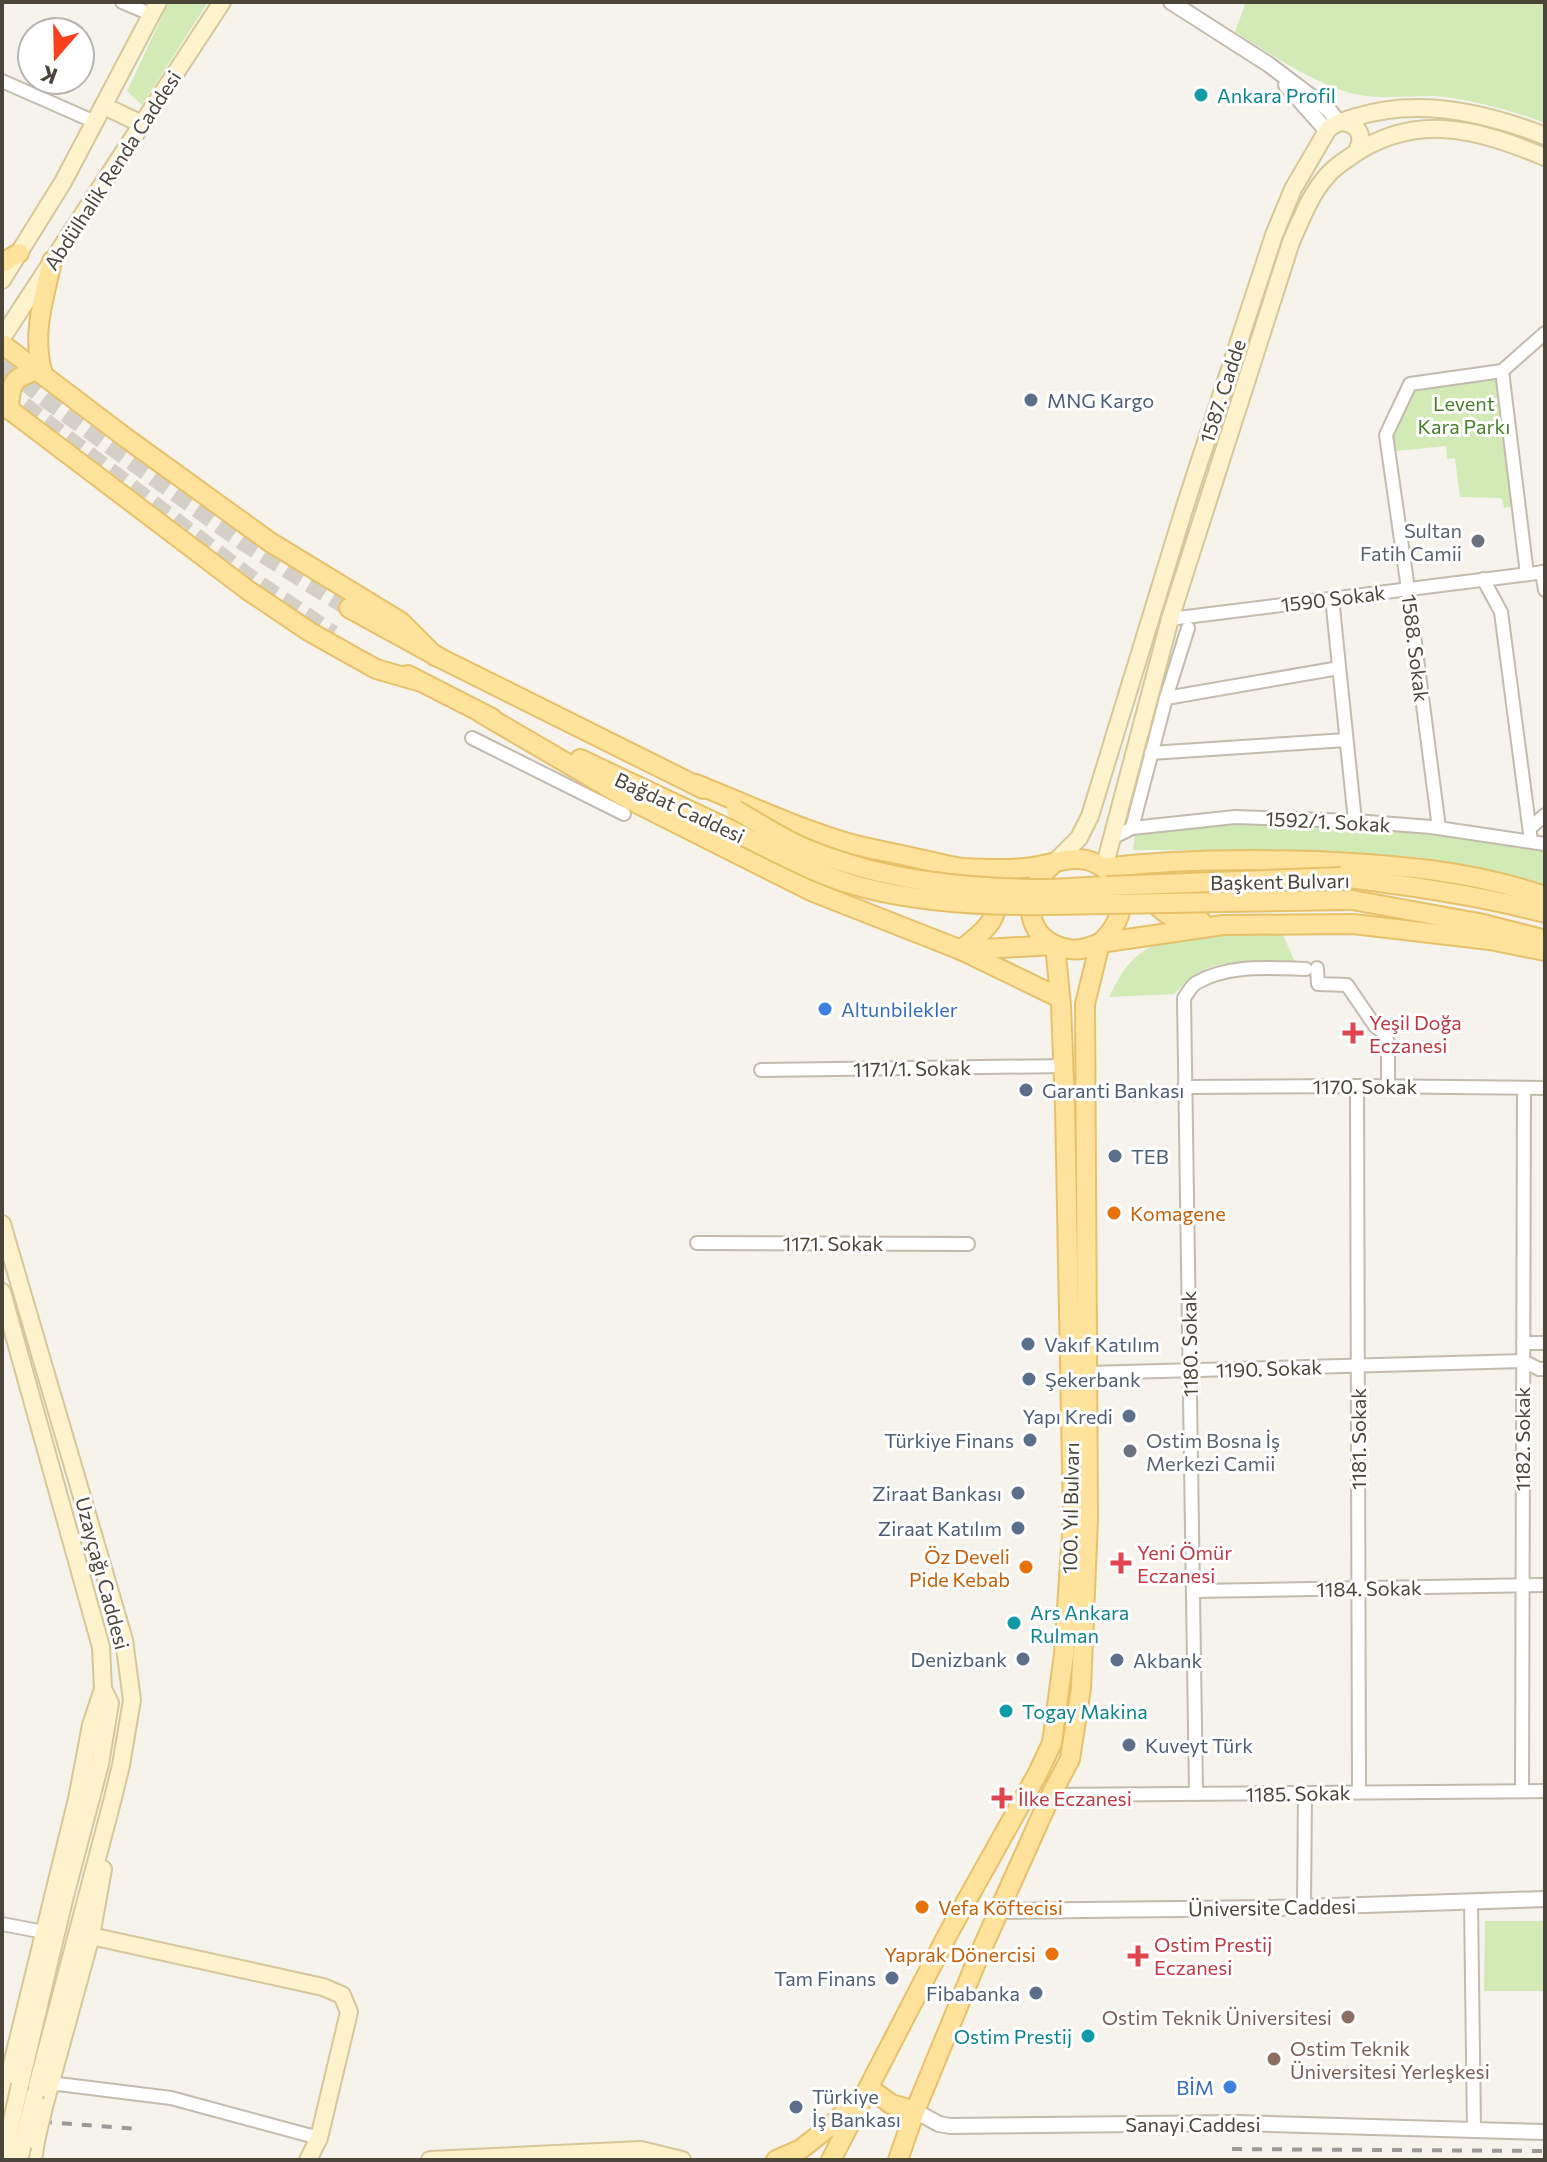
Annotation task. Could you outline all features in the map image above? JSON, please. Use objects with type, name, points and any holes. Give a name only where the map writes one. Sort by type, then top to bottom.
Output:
[{"type":"main road","name":"Abdülhalik Renda Caddesi","points":[[2,341],[222,2]]},
{"type":"main road","name":"Abdülhalik Renda Caddesi","points":[[2,280],[63,182],[156,8]]},
{"type":"main road","points":[[104,106],[142,124]]},
{"type":"main road","points":[[1333,128],[1365,114],[1422,108],[1474,114],[1545,136]]},
{"type":"main road","points":[[1352,125],[1360,134],[1361,140],[1355,153],[1348,158],[1336,157],[1327,149],[1333,128],[1352,125]]},
{"type":"main road","name":"1587. Cadde","points":[[1052,865],[1079,838],[1090,816],[1189,491],[1274,235],[1293,189],[1333,128]]},
{"type":"main road","name":"1587. Cadde","points":[[1107,886],[1112,838],[1170,619],[1291,242],[1307,207],[1335,167],[1376,141],[1395,133],[1426,128],[1471,133],[1545,157]]},
{"type":"main road","points":[[2,263],[19,253]]},
{"type":"main road","points":[[40,372],[38,326],[52,261]]},
{"type":"main road","points":[[2,341],[270,542],[401,622],[435,656]]},
{"type":"main road","points":[[40,372],[22,375],[14,382],[4,412],[29,425],[249,591],[310,632],[376,669],[418,681]]},
{"type":"main road","name":"Bağdat Caddesi","points":[[349,608],[435,656],[696,784],[805,848],[871,871],[942,885],[1050,897]]},
{"type":"main road","name":"Bağdat Caddesi","points":[[333,634],[481,713],[814,870],[864,888],[938,902],[1050,897]]},
{"type":"main road","points":[[481,713],[630,800],[811,891],[961,950],[1060,998],[1070,992],[1078,995],[1085,1004]]},
{"type":"main road","points":[[696,784],[857,846],[963,868],[1052,865]]},
{"type":"main road","points":[[1055,945],[1043,936],[1030,912],[1030,898],[1041,873],[1065,859],[1079,858],[1092,861],[1107,886]]},
{"type":"main road","points":[[1050,897],[1107,886],[1132,864],[1247,859],[1381,864],[1448,871],[1512,884],[1545,896]]},
{"type":"main road","points":[[1170,863],[1153,875],[1146,892],[1159,910],[1172,918],[1223,925]]},
{"type":"main road","points":[[961,950],[996,917],[999,893],[984,875],[971,867]]},
{"type":"main road","name":"Başkent Bulvarı","points":[[1107,886],[1341,877],[1445,891],[1545,913]]},
{"type":"main road","name":"100. Yıl Bulvarı","points":[[898,2160],[915,2111],[998,1911],[1070,1759],[1081,1688],[1088,1519],[1085,1004],[1100,943],[1118,921],[1121,907],[1120,892],[1114,879],[1107,886]]},
{"type":"main road","name":"Başkent Bulvarı","points":[[1107,886],[1352,900],[1479,923],[1545,940]]},
{"type":"main road","points":[[961,950],[1055,945],[1085,949],[1100,943],[1223,925],[1353,924],[1490,940],[1545,951]]},
{"type":"main road","name":"100. Yıl Bulvarı","points":[[831,2160],[1052,1743],[1064,1654],[1073,1519],[1064,1066],[1055,945]]},
{"type":"main road","name":"Uzayçağı Caddesi","points":[[2,1224],[124,1640],[132,1700],[113,1798],[33,2095],[19,2160]]},
{"type":"main road","name":"Uzayçağı Caddesi","points":[[2,1292],[101,1647],[103,1689],[110,1703],[100,1764],[65,1896],[33,2095],[2,2159]]},
{"type":"main road","points":[[2,2104],[77,1799],[91,1725],[103,1689]]},
{"type":"main road","points":[[33,2160],[36,2141],[33,2095],[50,2083],[91,1936],[113,1798]]},
{"type":"main road","points":[[91,1936],[323,1987],[342,1995],[349,2012],[319,2138],[308,2160]]},
{"type":"main road","points":[[776,2160],[801,2149],[833,2124],[869,2088],[891,2104],[915,2111]]},
{"type":"main road","points":[[319,2138],[325,2160]]},
{"type":"main road","points":[[430,2160],[641,2150],[682,2160]]},
{"type":"main road","points":[[2,2159],[11,2160]]},
{"type":"street","points":[[122,2],[156,8]]},
{"type":"street","points":[[1171,2],[1268,64],[1329,110],[1333,128]]},
{"type":"street","points":[[2,81],[95,122]]},
{"type":"street","points":[[1527,574],[1502,371],[1545,333]]},
{"type":"street","name":"1588. Sokak","points":[[1439,828],[1386,435],[1410,384],[1502,371]]},
{"type":"street","name":"1590 Sokak","points":[[1170,619],[1527,574],[1544,580]]},
{"type":"street","points":[[1483,579],[1501,612],[1530,834]]},
{"type":"street","points":[[1332,598],[1355,821]]},
{"type":"street","points":[[1132,828],[1188,628]]},
{"type":"street","points":[[1166,698],[1339,668]]},
{"type":"street","points":[[472,738],[624,814]]},
{"type":"street","points":[[1151,753],[1346,740]]},
{"type":"street","points":[[1530,834],[1545,815]]},
{"type":"street","name":"1592/1. Sokak","points":[[1112,838],[1132,828],[1235,817],[1355,821],[1530,834],[1545,844]]},
{"type":"street","name":"1180. Sokak","points":[[1196,1794],[1184,998],[1194,984],[1224,972],[1261,968],[1312,969],[1318,984],[1347,985],[1375,1026],[1384,1033],[1388,1042],[1388,1086]]},
{"type":"street","name":"1171/1. Sokak","points":[[761,1070],[1064,1066]]},
{"type":"street","name":"1181. Sokak","points":[[1357,1086],[1359,1792]]},
{"type":"street","name":"1170. Sokak","points":[[1184,1087],[1545,1088]]},
{"type":"street","name":"1182. Sokak","points":[[1522,1791],[1524,1088]]},
{"type":"street","name":"1171. Sokak","points":[[697,1243],[968,1244]]},
{"type":"street","points":[[1523,1343],[1545,1343]]},
{"type":"street","name":"1190. Sokak","points":[[1087,1373],[1523,1361],[1545,1369]]},
{"type":"street","name":"1184. Sokak","points":[[1193,1591],[1545,1585]]},
{"type":"street","name":"1185. Sokak","points":[[1051,1795],[1545,1791]]},
{"type":"street","points":[[1304,1907],[1305,1793]]},
{"type":"street","name":"Üniversite Caddesi","points":[[998,1911],[1304,1907],[1545,1899]]},
{"type":"street","points":[[1471,1902],[1474,2130]]},
{"type":"street","points":[[2,1924],[44,1932]]},
{"type":"street","points":[[50,2083],[171,2098],[319,2138]]},
{"type":"street","name":"Sanayi Caddesi","points":[[915,2111],[939,2124],[950,2126],[1238,2123],[1545,2132]]},
{"type":"green space","points":[[169,2],[208,2],[142,105],[127,91]]},
{"type":"green space","points":[[1246,2],[1545,2],[1545,123],[1456,99],[1370,96],[1350,93],[1320,82],[1235,32]]},
{"type":"green space","name":"Levent Kara Parkı","points":[[1497,374],[1512,507],[1504,508],[1502,498],[1460,497],[1455,458],[1447,459],[1446,446],[1396,451],[1392,428],[1413,386]]},
{"type":"green space","points":[[1270,824],[1411,829],[1545,849],[1545,887],[1499,872],[1416,857],[1247,850],[1133,850],[1135,834],[1190,827]]},
{"type":"green space","points":[[1282,933],[1296,964],[1229,963],[1203,970],[1187,980],[1174,994],[1109,997],[1131,961],[1156,945],[1209,935]]},
{"type":"green space","points":[[1485,1921],[1545,1921],[1545,1991],[1484,1991]]},
{"type":"tunnel","points":[[2,364],[242,541],[349,608]]},
{"type":"tunnel","points":[[2,389],[254,581],[333,634]]},
{"type":"railway","points":[[2,2119],[140,2129]]},
{"type":"railway","points":[[1232,2149],[1545,2151]]},
{"type":"place","name":"Ankara Profil","points":[[1201,95]]},
{"type":"place","name":"MNG Kargo","points":[[1031,400]]},
{"type":"place","name":"Sultan Fatih Camii","points":[[1478,541]]},
{"type":"place","name":"Altunbilekler","points":[[825,1009]]},
{"type":"place","name":"Yeşil Doğa Eczanesi","points":[[1353,1033]]},
{"type":"place","name":"Garanti Bankası","points":[[1026,1090]]},
{"type":"place","name":"TEB","points":[[1115,1156]]},
{"type":"place","name":"Komagene","points":[[1114,1213]]},
{"type":"place","name":"Vakıf Katılım","points":[[1028,1344]]},
{"type":"place","name":"Şekerbank","points":[[1029,1379]]},
{"type":"place","name":"Yapı Kredi","points":[[1129,1416]]},
{"type":"place","name":"Türkiye Finans","points":[[1030,1440]]},
{"type":"place","name":"Ostim Bosna İş Merkezi Camii","points":[[1130,1451]]},
{"type":"place","name":"Ziraat Bankası","points":[[1018,1493]]},
{"type":"place","name":"Ziraat Katılım","points":[[1018,1528]]},
{"type":"place","name":"Yeni Ömür Eczanesi","points":[[1121,1563]]},
{"type":"place","name":"Öz Develi Pide Kebab","points":[[1026,1567]]},
{"type":"place","name":"Ars Ankara Rulman","points":[[1014,1623]]},
{"type":"place","name":"Denizbank","points":[[1023,1659]]},
{"type":"place","name":"Akbank","points":[[1117,1660]]},
{"type":"place","name":"Togay Makina","points":[[1006,1711]]},
{"type":"place","name":"Kuveyt Türk","points":[[1129,1745]]},
{"type":"place","name":"İlke Eczanesi","points":[[1002,1798]]},
{"type":"place","name":"Vefa Köftecisi","points":[[922,1907]]},
{"type":"place","name":"Yaprak Dönercisi","points":[[1052,1954]]},
{"type":"place","name":"Ostim Prestij Eczanesi","points":[[1138,1956]]},
{"type":"place","name":"Tam Finans","points":[[892,1978]]},
{"type":"place","name":"Fibabanka","points":[[1036,1993]]},
{"type":"place","name":"Ostim Teknik Üniversitesi","points":[[1348,2017]]},
{"type":"place","name":"Ostim Prestij","points":[[1088,2036]]},
{"type":"place","name":"Ostim Teknik Üniversitesi Yerleşkesi","points":[[1274,2059]]},
{"type":"place","name":"BİM","points":[[1230,2087]]},
{"type":"place","name":"Türkiye İş Bankası","points":[[796,2107]]}]
